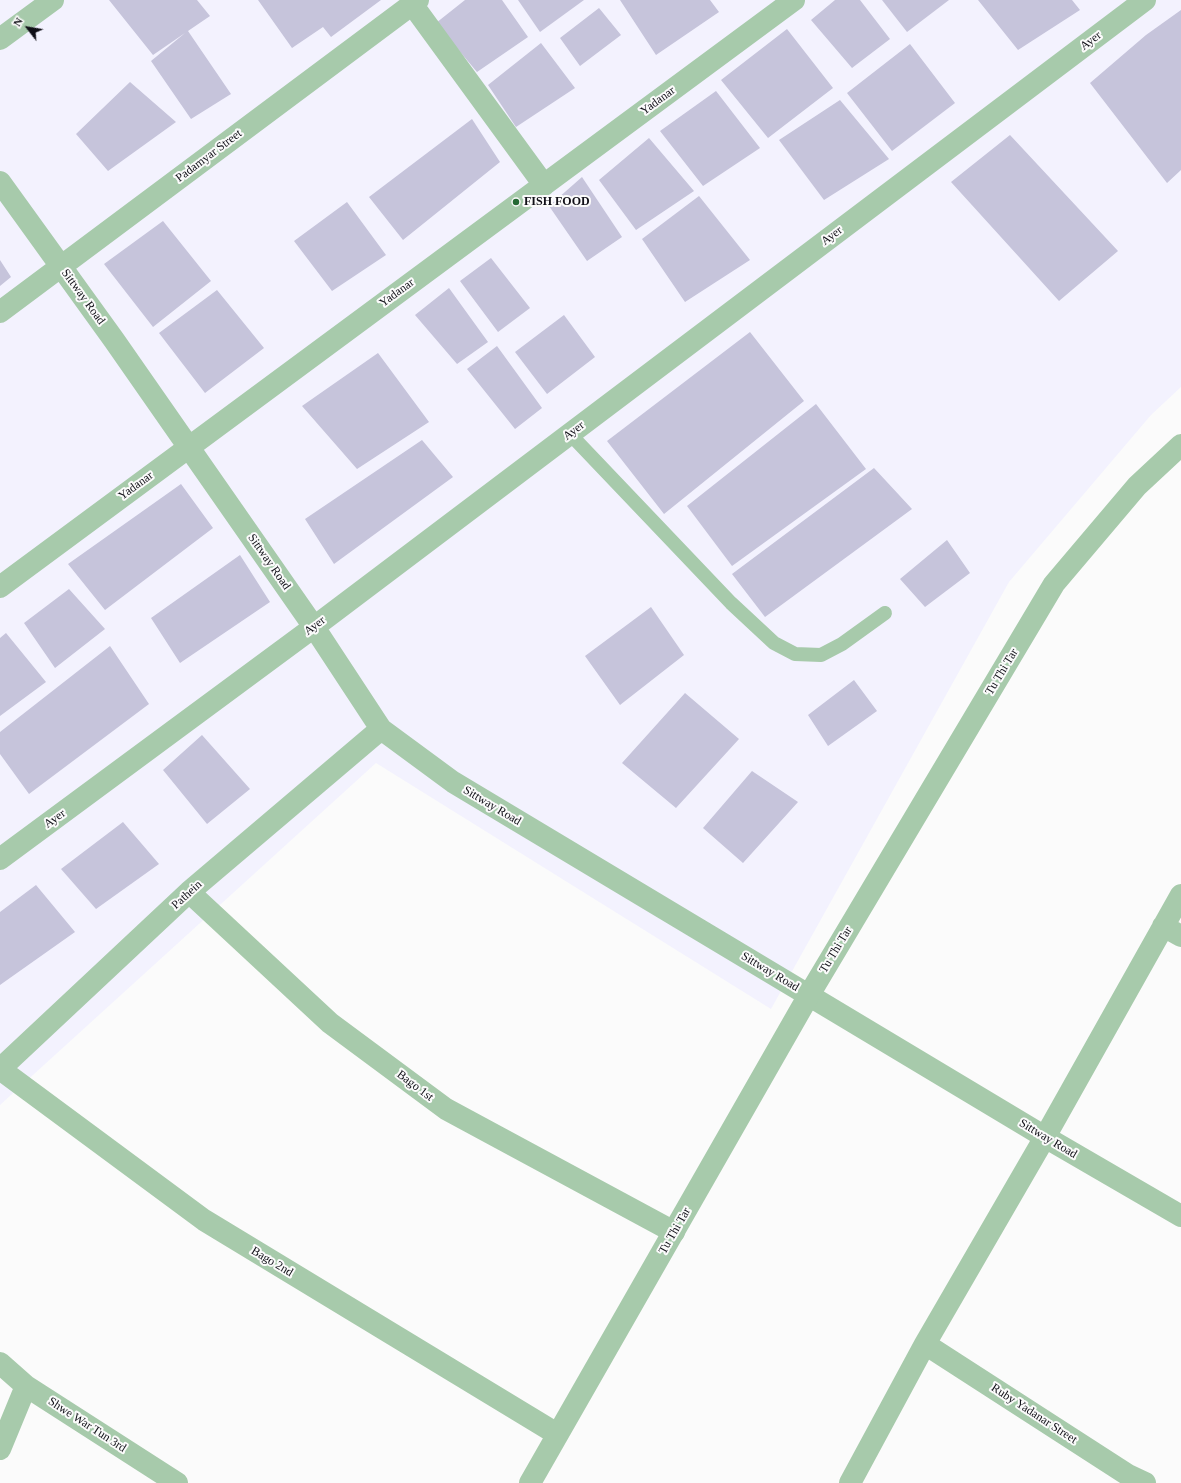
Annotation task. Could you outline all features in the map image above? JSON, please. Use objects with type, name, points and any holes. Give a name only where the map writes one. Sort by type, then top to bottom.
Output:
[{"type":"street","points":[[0,39],[53,0]]},
{"type":"street","name":"Yadanar","points":[[0,587],[794,0]]},
{"type":"street","points":[[415,2],[544,185]]},
{"type":"street","name":"Padamyar Street","points":[[0,312],[415,2]]},
{"type":"street","name":"Ayer","points":[[0,860],[314,627],[570,434],[1131,4]]},
{"type":"street","name":"Sittway Road","points":[[0,182],[189,447],[314,627],[381,729],[453,782],[1045,1137],[1181,1216]]},
{"type":"street","name":"Tu Thi Tar","points":[[530,1483],[809,995],[1054,584],[1137,486],[1181,445]]},
{"type":"street","name":"Pathein","points":[[0,1069],[189,892],[381,729]]},
{"type":"street","name":"Bago 1st","points":[[189,892],[330,1024],[446,1109],[674,1232]]},
{"type":"street","points":[[850,1483],[925,1344],[1045,1137],[1172,931],[1181,895]]},
{"type":"street","name":"Bago 2nd","points":[[0,1069],[204,1220],[557,1434]]},
{"type":"street","name":"Ruby Yadanar Street","points":[[925,1344],[1132,1480]]},
{"type":"street","name":"Shwe War Tun 3rd","points":[[0,1363],[26,1386],[177,1483]]},
{"type":"street","points":[[0,1449],[26,1386]]},
{"type":"lane","points":[[570,434],[731,603],[774,643],[795,654],[820,655],[842,644],[885,613]]},
{"type":"shaded area","points":[[0,0],[1181,0],[1181,387],[1151,415],[1009,582],[771,1009],[376,763],[0,1105]]},
{"type":"building","points":[[109,0],[197,0],[210,16],[188,31],[231,94],[191,119],[151,61],[185,33],[153,55]]},
{"type":"building","points":[[258,0],[381,0],[331,37],[323,27],[292,48]]},
{"type":"building","points":[[465,0],[502,0],[528,37],[477,72],[436,23]]},
{"type":"building","points":[[518,0],[584,0],[540,32]]},
{"type":"building","points":[[620,0],[710,0],[719,12],[656,55]]},
{"type":"building","points":[[835,0],[860,0],[890,39],[852,68],[811,20]]},
{"type":"building","points":[[882,0],[949,0],[907,32]]},
{"type":"building","points":[[978,0],[1072,0],[1080,10],[1018,50]]},
{"type":"building","points":[[599,8],[621,35],[580,66],[560,38]]},
{"type":"building","points":[[1181,10],[1181,170],[1167,183],[1090,83],[1146,35]]},
{"type":"building","points":[[787,29],[833,88],[768,138],[721,80]]},
{"type":"building","points":[[541,43],[575,88],[516,127],[488,85]]},
{"type":"building","points":[[910,44],[955,103],[892,151],[847,93]]},
{"type":"building","points":[[130,82],[176,122],[108,171],[76,134]]},
{"type":"building","points":[[716,91],[760,148],[703,186],[660,131]]},
{"type":"building","points":[[840,100],[889,159],[824,200],[779,140]]},
{"type":"building","points":[[472,119],[500,162],[403,240],[369,197]]},
{"type":"building","points":[[1010,135],[1118,251],[1059,301],[951,182]]},
{"type":"building","points":[[649,138],[694,191],[636,230],[599,180]]},
{"type":"building","points":[[582,177],[622,237],[587,261],[549,206]]},
{"type":"building","points":[[699,196],[750,260],[685,302],[642,239]]},
{"type":"building","points":[[347,202],[386,255],[332,291],[294,241]]},
{"type":"building","points":[[163,221],[211,281],[153,327],[104,264]]},
{"type":"building","points":[[491,258],[530,308],[498,332],[460,281]]},
{"type":"building","points":[[0,260],[11,277],[0,286]]},
{"type":"building","points":[[449,288],[488,342],[457,364],[415,315]]},
{"type":"building","points":[[217,290],[264,348],[205,393],[159,333]]},
{"type":"building","points":[[564,315],[595,357],[547,394],[515,352]]},
{"type":"building","points":[[750,332],[804,401],[664,514],[607,441]]},
{"type":"building","points":[[497,346],[542,408],[515,429],[467,369]]},
{"type":"building","points":[[378,353],[429,422],[357,469],[302,406]]},
{"type":"building","points":[[816,404],[866,469],[732,566],[687,506]]},
{"type":"building","points":[[422,440],[453,477],[334,564],[305,519]]},
{"type":"building","points":[[874,468],[912,509],[765,617],[732,574]]},
{"type":"building","points":[[181,484],[213,528],[105,610],[68,564]]},
{"type":"building","points":[[947,540],[970,573],[925,607],[900,579]]},
{"type":"building","points":[[240,555],[270,602],[180,663],[151,618]]},
{"type":"building","points":[[69,589],[105,629],[55,668],[24,623]]},
{"type":"building","points":[[651,607],[684,655],[620,705],[585,656]]},
{"type":"building","points":[[6,633],[46,682],[0,716],[0,638]]},
{"type":"building","points":[[110,646],[149,704],[29,794],[0,754],[0,732]]},
{"type":"building","points":[[854,680],[877,711],[828,746],[808,715]]},
{"type":"building","points":[[685,693],[739,739],[676,808],[622,763]]},
{"type":"building","points":[[202,735],[250,789],[207,824],[163,770]]},
{"type":"building","points":[[752,771],[798,802],[743,863],[703,828]]},
{"type":"building","points":[[123,822],[159,864],[96,909],[61,869]]},
{"type":"building","points":[[36,885],[75,932],[0,985],[0,912]]},
{"type":"place","name":"FISH FOOD","points":[[516,202]]}]
